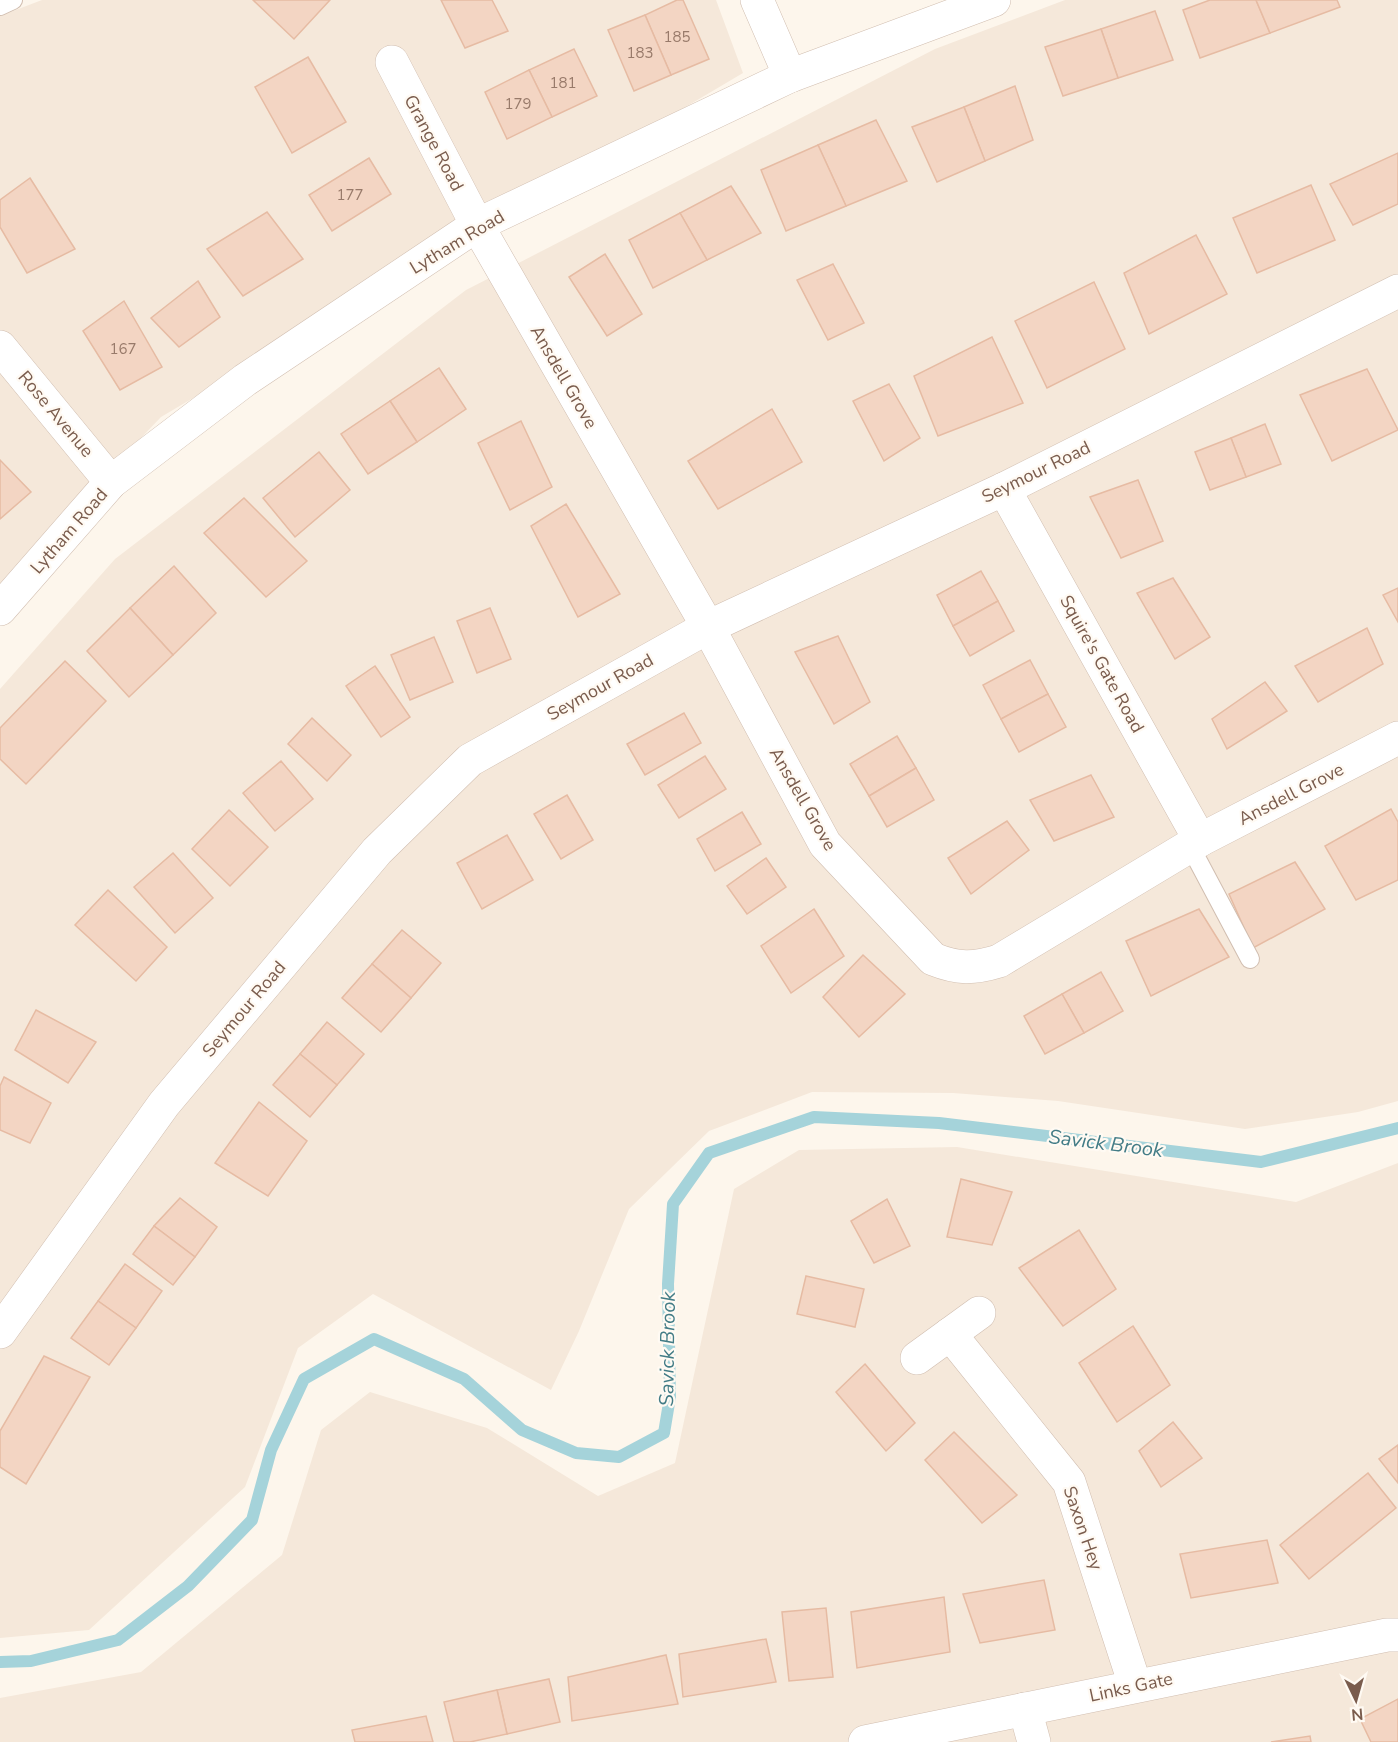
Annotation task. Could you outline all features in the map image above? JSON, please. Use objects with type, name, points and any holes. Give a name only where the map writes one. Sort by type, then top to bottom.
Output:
[{"type":"street","points":[[758,0],[790,76]]},
{"type":"street","name":"Lytham Road","points":[[0,609],[111,482],[244,380],[477,225],[790,76],[994,0]]},
{"type":"street","name":"Grange Road","points":[[392,62],[477,225]]},
{"type":"street","name":"Ansdell Grove","points":[[477,225],[708,627],[825,844],[933,959],[953,967],[973,969],[999,961],[1195,843],[1398,738]]},
{"type":"street","name":"Seymour Road","points":[[0,1332],[164,1104],[377,850],[470,760],[708,627],[1004,489],[1398,291]]},
{"type":"street","name":"Rose Avenue","points":[[0,347],[111,482]]},
{"type":"street","name":"Squire's Gate Road","points":[[1004,489],[1195,843]]},
{"type":"street","points":[[917,1358],[979,1313]]},
{"type":"street","name":"Saxon Hey","points":[[950,1334],[1069,1482],[1135,1685]]},
{"type":"street","name":"Links Gate","points":[[865,1742],[1135,1685],[1387,1635],[1398,1635]]},
{"type":"street","points":[[1025,1709],[1034,1742]]},
{"type":"lane","points":[[0,6],[14,0]]},
{"type":"lane","points":[[1195,843],[1250,958]]},
{"type":"shaded area","points":[[42,0],[716,0],[743,73],[161,417],[0,585],[0,16]]},
{"type":"shaded area","points":[[1065,0],[1398,0],[1398,1101],[1358,1112],[1245,1129],[1058,1101],[953,1093],[812,1092],[709,1131],[629,1209],[579,1331],[551,1390],[373,1294],[298,1348],[245,1487],[89,1630],[0,1638],[0,689],[115,559],[466,290],[935,49]]},
{"type":"shaded area","points":[[957,1147],[1296,1202],[1398,1163],[1398,1742],[0,1742],[0,1698],[141,1672],[282,1555],[321,1430],[370,1392],[487,1428],[598,1496],[675,1463],[734,1189],[799,1150]]},
{"type":"building","points":[[253,0],[330,0],[294,39]]},
{"type":"building","points":[[441,0],[492,0],[508,31],[465,48]]},
{"type":"building","points":[[677,0],[683,0],[709,59],[671,75],[645,15]]},
{"type":"building","points":[[1210,0],[1256,0],[1270,33],[1200,58],[1183,10]]},
{"type":"building","points":[[1256,0],[1337,0],[1340,7],[1270,33]]},
{"type":"building","points":[[1155,11],[1173,60],[1118,78],[1101,29]]},
{"type":"building","points":[[645,15],[671,75],[634,91],[608,30]]},
{"type":"building","points":[[1101,29],[1118,78],[1063,96],[1045,47]]},
{"type":"building","points":[[574,49],[597,96],[552,117],[529,70]]},
{"type":"building","points":[[308,57],[346,122],[292,153],[255,87]]},
{"type":"building","points":[[529,70],[552,117],[507,139],[485,92]]},
{"type":"building","points":[[1015,86],[1033,140],[985,161],[964,107]]},
{"type":"building","points":[[964,107],[985,161],[937,182],[912,127]]},
{"type":"building","points":[[876,120],[907,181],[846,206],[818,145]]},
{"type":"building","points":[[818,145],[846,206],[786,231],[761,170]]},
{"type":"building","points":[[1398,153],[1398,204],[1353,225],[1330,184]]},
{"type":"building","points":[[369,158],[391,194],[332,231],[309,195]]},
{"type":"building","points":[[30,178],[75,249],[27,273],[0,227],[0,200]]},
{"type":"building","points":[[1311,185],[1335,240],[1257,273],[1233,218]]},
{"type":"building","points":[[731,186],[761,233],[707,260],[680,213]]},
{"type":"building","points":[[267,212],[303,259],[243,296],[207,249]]},
{"type":"building","points":[[680,213],[707,260],[653,288],[629,240]]},
{"type":"building","points":[[1196,235],[1227,294],[1149,334],[1124,273]]},
{"type":"building","points":[[605,254],[642,314],[607,336],[569,277]]},
{"type":"building","points":[[833,264],[864,323],[828,340],[797,280]]},
{"type":"building","points":[[198,281],[220,317],[179,347],[151,318]]},
{"type":"building","points":[[1094,282],[1125,349],[1047,388],[1015,321]]},
{"type":"building","points":[[124,301],[162,367],[120,390],[83,331]]},
{"type":"building","points":[[992,337],[1023,403],[938,436],[914,376]]},
{"type":"building","points":[[439,368],[466,409],[417,442],[390,401]]},
{"type":"building","points":[[1367,369],[1398,430],[1332,461],[1300,395]]},
{"type":"building","points":[[889,384],[920,438],[884,461],[853,401]]},
{"type":"building","points":[[390,401],[417,442],[368,474],[341,434]]},
{"type":"building","points":[[772,409],[802,462],[718,509],[688,461]]},
{"type":"building","points":[[521,421],[552,487],[510,510],[478,443]]},
{"type":"building","points":[[1265,424],[1281,464],[1246,477],[1231,438]]},
{"type":"building","points":[[1231,438],[1246,477],[1210,490],[1195,452]]},
{"type":"building","points":[[319,452],[350,490],[295,537],[263,498]]},
{"type":"building","points":[[0,460],[31,492],[0,519]]},
{"type":"building","points":[[1138,480],[1163,541],[1121,558],[1090,497]]},
{"type":"building","points":[[244,498],[307,561],[266,597],[204,533]]},
{"type":"building","points":[[566,504],[620,594],[578,617],[531,526]]},
{"type":"building","points":[[174,566],[216,613],[173,655],[130,608]]},
{"type":"building","points":[[981,571],[998,601],[953,626],[937,595]]},
{"type":"building","points":[[1173,578],[1210,637],[1175,659],[1137,593]]},
{"type":"building","points":[[1398,588],[1398,622],[1383,595]]},
{"type":"building","points":[[998,601],[1014,631],[970,656],[953,626]]},
{"type":"building","points":[[130,608],[173,655],[129,697],[87,651]]},
{"type":"building","points":[[490,608],[511,659],[477,673],[457,621]]},
{"type":"building","points":[[1367,628],[1383,664],[1318,702],[1295,666]]},
{"type":"building","points":[[838,636],[870,702],[834,724],[795,652]]},
{"type":"building","points":[[434,637],[453,682],[410,700],[391,655]]},
{"type":"building","points":[[1030,660],[1048,694],[1001,719],[983,685]]},
{"type":"building","points":[[65,661],[106,701],[26,784],[0,759],[0,728]]},
{"type":"building","points":[[375,666],[410,717],[381,737],[346,686]]},
{"type":"building","points":[[1265,682],[1287,711],[1227,749],[1212,719]]},
{"type":"building","points":[[1048,694],[1066,727],[1019,752],[1001,719]]},
{"type":"building","points":[[684,713],[701,743],[645,775],[627,744]]},
{"type":"building","points":[[312,718],[351,755],[327,781],[288,744]]},
{"type":"building","points":[[897,736],[916,768],[869,796],[850,764]]},
{"type":"building","points":[[705,756],[726,789],[679,818],[658,785]]},
{"type":"building","points":[[281,761],[313,799],[275,831],[243,793]]},
{"type":"building","points":[[916,768],[934,800],[887,827],[869,796]]},
{"type":"building","points":[[1091,775],[1114,817],[1054,841],[1030,800]]},
{"type":"building","points":[[567,795],[593,840],[561,859],[534,814]]},
{"type":"building","points":[[1391,809],[1398,822],[1398,880],[1356,900],[1325,846]]},
{"type":"building","points":[[229,810],[268,847],[230,886],[192,849]]},
{"type":"building","points":[[742,812],[761,844],[715,871],[697,839]]},
{"type":"building","points":[[1007,821],[1029,850],[971,894],[948,858]]},
{"type":"building","points":[[507,835],[533,880],[482,909],[457,863]]},
{"type":"building","points":[[173,853],[213,898],[175,933],[134,887]]},
{"type":"building","points":[[766,858],[786,887],[747,914],[727,886]]},
{"type":"building","points":[[1295,862],[1325,909],[1253,948],[1229,894]]},
{"type":"building","points":[[108,890],[167,947],[136,981],[75,925]]},
{"type":"building","points":[[814,909],[844,956],[791,993],[761,946]]},
{"type":"building","points":[[1199,909],[1229,957],[1151,996],[1126,941]]},
{"type":"building","points":[[402,930],[441,963],[411,998],[372,964]]},
{"type":"building","points":[[863,955],[905,994],[859,1037],[823,997]]},
{"type":"building","points":[[372,964],[411,998],[381,1032],[342,998]]},
{"type":"building","points":[[1101,972],[1123,1011],[1084,1033],[1062,994]]},
{"type":"building","points":[[1062,994],[1084,1033],[1045,1054],[1024,1016]]},
{"type":"building","points":[[36,1010],[96,1042],[68,1083],[15,1050]]},
{"type":"building","points":[[327,1022],[364,1054],[337,1085],[300,1054]]},
{"type":"building","points":[[300,1054],[337,1085],[310,1117],[273,1085]]},
{"type":"building","points":[[4,1077],[51,1103],[30,1143],[0,1130],[0,1086]]},
{"type":"building","points":[[259,1102],[307,1141],[268,1196],[215,1163]]},
{"type":"building","points":[[961,1179],[1012,1192],[992,1245],[947,1237]]},
{"type":"building","points":[[180,1198],[217,1227],[195,1257],[154,1226]]},
{"type":"building","points":[[887,1199],[910,1246],[874,1263],[851,1221]]},
{"type":"building","points":[[154,1226],[195,1257],[173,1285],[133,1254]]},
{"type":"building","points":[[1079,1230],[1116,1289],[1063,1326],[1019,1268]]},
{"type":"building","points":[[125,1264],[162,1291],[136,1328],[98,1301]]},
{"type":"building","points":[[806,1276],[864,1289],[855,1327],[797,1314]]},
{"type":"building","points":[[98,1301],[136,1328],[109,1365],[71,1338]]},
{"type":"building","points":[[1133,1326],[1170,1385],[1117,1422],[1079,1363]]},
{"type":"building","points":[[44,1356],[90,1377],[26,1484],[0,1467],[0,1431]]},
{"type":"building","points":[[865,1364],[915,1423],[886,1451],[836,1392]]},
{"type":"building","points":[[1173,1422],[1202,1458],[1161,1487],[1139,1451]]},
{"type":"building","points":[[954,1432],[1017,1495],[982,1523],[925,1460]]},
{"type":"building","points":[[1398,1445],[1398,1483],[1379,1459]]},
{"type":"building","points":[[1368,1473],[1396,1508],[1309,1579],[1280,1545]]},
{"type":"building","points":[[1267,1540],[1278,1583],[1191,1598],[1180,1554]]},
{"type":"building","points":[[1044,1580],[1055,1630],[980,1643],[963,1594]]},
{"type":"building","points":[[944,1597],[950,1652],[857,1668],[851,1612]]},
{"type":"building","points":[[826,1608],[833,1677],[789,1681],[782,1612]]},
{"type":"building","points":[[766,1639],[776,1682],[683,1697],[679,1654]]},
{"type":"building","points":[[666,1655],[678,1704],[572,1721],[568,1677]]},
{"type":"building","points":[[549,1679],[560,1722],[507,1734],[497,1690]]},
{"type":"building","points":[[497,1690],[507,1734],[470,1742],[454,1742],[444,1702]]},
{"type":"building","points":[[1398,1699],[1398,1742],[1371,1742],[1360,1719]]},
{"type":"building","points":[[426,1716],[433,1742],[355,1742],[352,1730]]},
{"type":"building","points":[[1310,1736],[1311,1742],[1271,1742]]},
{"type":"waterway","name":"Savick Brook","points":[[0,1662],[31,1661],[118,1640],[188,1586],[252,1520],[271,1450],[304,1379],[374,1339],[464,1379],[522,1430],[576,1453],[619,1457],[664,1433],[670,1397],[668,1284],[673,1204],[709,1153],[814,1117],[939,1123],[1261,1162],[1398,1128]]}]
